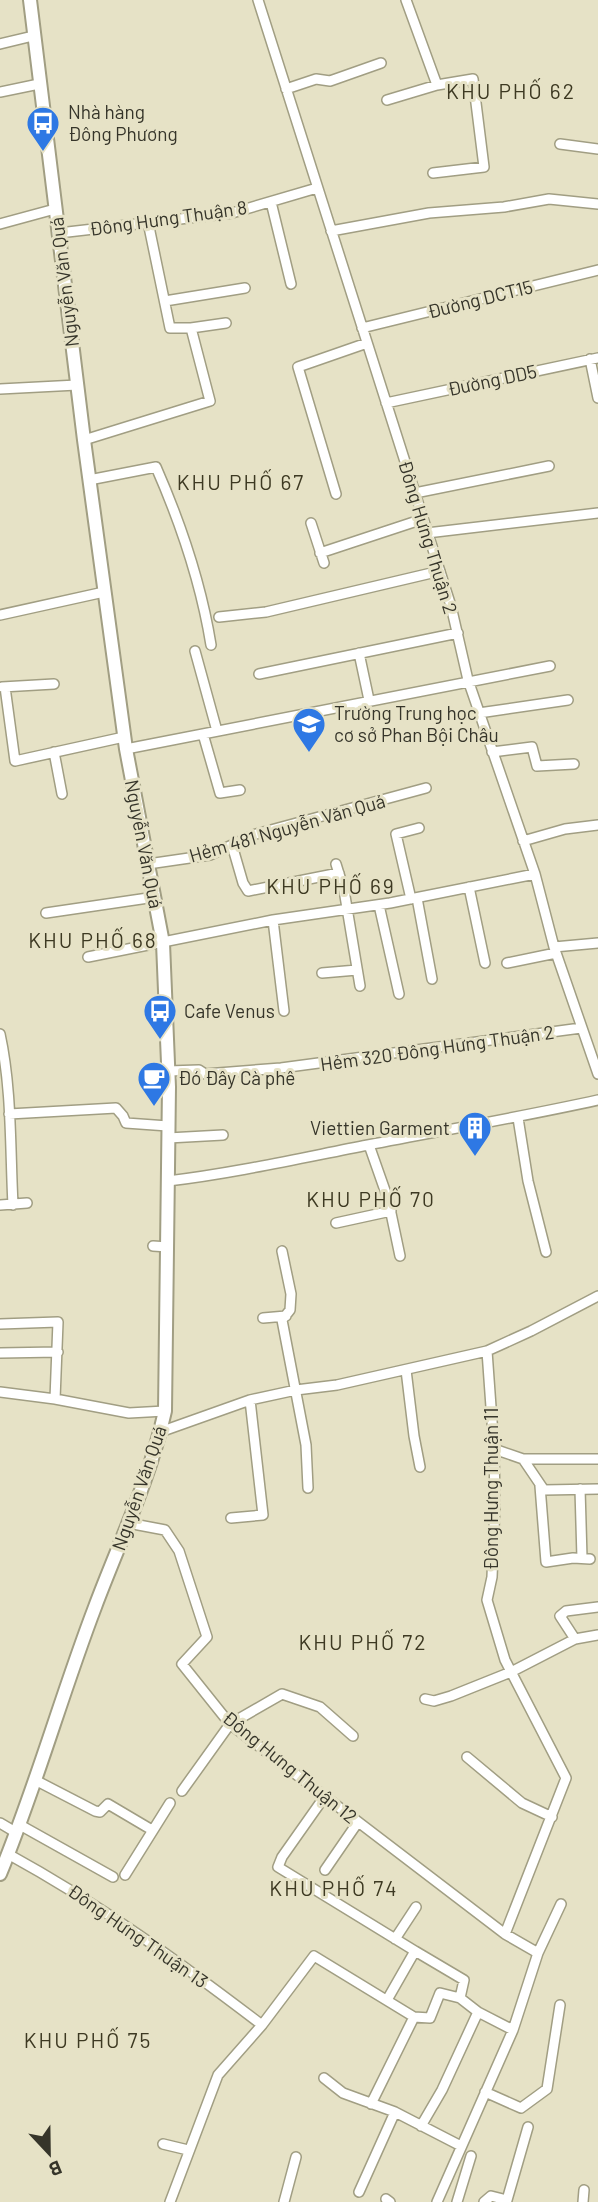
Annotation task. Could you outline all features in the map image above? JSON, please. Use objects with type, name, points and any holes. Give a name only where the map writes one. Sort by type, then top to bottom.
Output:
[{"type":"main road","name":"Nguyễn Văn Quá","points":[[0,1874],[94,1607],[128,1523],[165,1411],[168,1070],[163,943],[125,743],[89,480],[30,0]]},
{"type":"street","name":"Đông Hưng Thuận 2","points":[[257,0],[440,571],[468,680],[535,874],[555,950],[598,1074]]},
{"type":"street","points":[[406,0],[438,85]]},
{"type":"street","points":[[0,44],[33,36]]},
{"type":"street","points":[[286,89],[316,79],[330,81],[381,63]]},
{"type":"street","points":[[387,100],[438,85],[473,79],[484,167],[433,173]]},
{"type":"street","points":[[0,92],[39,84]]},
{"type":"street","points":[[560,144],[598,149]]},
{"type":"street","name":"Đông Hưng Thuận 8","points":[[58,233],[232,213],[317,188]]},
{"type":"street","points":[[331,231],[429,213],[504,207],[549,199],[598,204]]},
{"type":"street","points":[[271,202],[291,284]]},
{"type":"street","points":[[0,224],[55,209]]},
{"type":"street","points":[[148,222],[170,328],[226,323]]},
{"type":"street","name":"Đường DCT15","points":[[362,328],[598,270]]},
{"type":"street","points":[[165,301],[245,288]]},
{"type":"street","points":[[84,440],[210,401],[191,328]]},
{"type":"street","points":[[336,494],[298,367],[367,343]]},
{"type":"street","points":[[594,358],[598,398]]},
{"type":"street","name":"Đường DD5","points":[[386,403],[594,358]]},
{"type":"street","points":[[0,388],[77,385]]},
{"type":"street","points":[[415,493],[549,466]]},
{"type":"street","points":[[89,480],[156,467],[173,507],[195,574],[211,645]]},
{"type":"street","points":[[428,533],[598,513]]},
{"type":"street","points":[[320,553],[423,519]]},
{"type":"street","points":[[311,523],[324,563]]},
{"type":"street","points":[[219,617],[266,612],[440,571]]},
{"type":"street","points":[[0,615],[104,592]]},
{"type":"street","points":[[259,674],[458,633]]},
{"type":"street","points":[[195,651],[217,731]]},
{"type":"street","points":[[359,653],[369,700]]},
{"type":"street","points":[[54,684],[2,687],[15,761],[54,752],[203,734],[468,680],[551,666]]},
{"type":"street","points":[[479,713],[568,701]]},
{"type":"street","points":[[203,734],[220,793],[240,790]]},
{"type":"street","points":[[492,752],[532,747],[537,766],[574,764]]},
{"type":"street","points":[[54,752],[62,794]]},
{"type":"street","name":"Hẻm 481 Nguyễn Văn Quá","points":[[148,864],[210,855],[256,834],[426,788]]},
{"type":"street","points":[[523,841],[565,829],[598,825]]},
{"type":"street","points":[[419,828],[396,834],[432,979]]},
{"type":"street","points":[[232,845],[248,891],[338,868],[360,986]]},
{"type":"street","points":[[88,957],[273,920],[379,905],[535,874]]},
{"type":"street","points":[[469,887],[485,963]]},
{"type":"street","points":[[46,913],[155,897]]},
{"type":"street","points":[[379,905],[399,994]]},
{"type":"street","points":[[273,920],[284,1011]]},
{"type":"street","points":[[507,963],[555,950],[598,943]]},
{"type":"street","points":[[321,974],[357,970]]},
{"type":"street","name":"Hẻm 320 Đông Hưng Thuận 2","points":[[168,1070],[199,1070],[205,1074],[281,1068],[581,1028]]},
{"type":"street","points":[[0,1034],[5,1058],[13,1205]]},
{"type":"street","points":[[168,1181],[221,1175],[598,1100]]},
{"type":"street","points":[[9,1114],[116,1108],[124,1116],[126,1124],[168,1132],[223,1135]]},
{"type":"street","points":[[518,1118],[528,1181],[546,1252]]},
{"type":"street","points":[[369,1144],[391,1211],[400,1256]]},
{"type":"street","points":[[0,1205],[27,1203]]},
{"type":"street","points":[[335,1223],[391,1211]]},
{"type":"street","points":[[153,1246],[167,1247]]},
{"type":"street","points":[[282,1251],[291,1294],[290,1310],[282,1320],[306,1445],[308,1488]]},
{"type":"street","points":[[160,1432],[250,1400],[337,1385],[487,1351],[598,1296]]},
{"type":"street","points":[[264,1318],[286,1316]]},
{"type":"street","points":[[0,1324],[58,1322],[55,1399]]},
{"type":"street","name":"Đông Hưng Thuận 11","points":[[487,1351],[494,1449],[492,1577],[487,1600],[496,1634],[511,1672],[566,1778],[505,1934]]},
{"type":"street","points":[[0,1353],[58,1352]]},
{"type":"street","points":[[406,1370],[420,1467]]},
{"type":"street","points":[[0,1392],[130,1413],[165,1411]]},
{"type":"street","points":[[231,1518],[263,1515],[250,1400]]},
{"type":"street","points":[[494,1449],[523,1459],[598,1459]]},
{"type":"street","points":[[523,1459],[544,1490],[598,1489]]},
{"type":"street","points":[[540,1486],[547,1562],[586,1559],[580,1489]]},
{"type":"street","name":"Đông Hưng Thuận 12","points":[[128,1523],[165,1530],[179,1551],[207,1637],[182,1664],[230,1724],[505,1934],[538,1953]]},
{"type":"street","points":[[575,1639],[560,1616],[566,1611],[598,1607]]},
{"type":"street","points":[[425,1699],[451,1696],[511,1672],[575,1639],[598,1635]]},
{"type":"street","points":[[182,1791],[230,1724],[282,1694],[320,1707],[353,1736]]},
{"type":"street","points":[[467,1757],[522,1803],[552,1817]]},
{"type":"street","points":[[35,1780],[95,1811],[100,1812],[108,1804],[152,1830]]},
{"type":"street","points":[[325,1796],[282,1857],[278,1867],[464,1980],[460,1998]]},
{"type":"street","points":[[125,1875],[170,1803]]},
{"type":"street","points":[[325,1870],[358,1822]]},
{"type":"street","points":[[0,1823],[18,1829],[113,1877]]},
{"type":"street","name":"Đông Hưng Thuận 13","points":[[9,1854],[106,1911],[167,1953],[261,2025]]},
{"type":"street","points":[[441,2201],[461,2146],[513,2030],[538,1953],[561,1904]]},
{"type":"street","points":[[395,1939],[416,1907]]},
{"type":"street","points":[[387,2000],[415,1951]]},
{"type":"street","points":[[170,2202],[218,2075],[314,1956],[414,2017],[430,2018],[440,1993],[460,1998],[478,2012],[513,2030]]},
{"type":"street","points":[[485,2092],[522,2108],[547,2089],[560,2005]]},
{"type":"street","points":[[421,2126],[442,2090],[478,2012]]},
{"type":"street","points":[[371,2104],[414,2017]]},
{"type":"street","points":[[324,2078],[343,2093],[395,2112],[461,2146]]},
{"type":"street","points":[[359,2192],[395,2112]]},
{"type":"street","points":[[484,2202],[491,2196],[507,2201],[528,2127]]},
{"type":"street","points":[[163,2144],[188,2150]]},
{"type":"street","points":[[457,2202],[471,2156]]},
{"type":"street","points":[[284,2202],[296,2157]]},
{"type":"street","points":[[583,2202],[584,2190]]},
{"type":"place","name":"Nhà hàng Đông Phương","points":[[43,153]]},
{"type":"place","name":"Trường Trung học cơ sở Phan Bội Châu","points":[[309,754]]},
{"type":"place","name":"Cafe Venus","points":[[160,1041]]},
{"type":"place","name":"Đó Đây Cà phê","points":[[154,1108]]},
{"type":"place","name":"Viettien Garment","points":[[475,1158]]},
{"type":"district","name":"KHU PHỐ 62","points":[[511,92]]},
{"type":"district","name":"KHU PHỐ 67","points":[[241,483]]},
{"type":"district","name":"KHU PHỐ 69","points":[[331,887]]},
{"type":"district","name":"KHU PHỐ 68","points":[[93,941]]},
{"type":"district","name":"KHU PHỐ 70","points":[[371,1200]]},
{"type":"district","name":"KHU PHỐ 72","points":[[363,1643]]},
{"type":"district","name":"KHU PHỐ 74","points":[[334,1889]]},
{"type":"district","name":"KHU PHỐ 75","points":[[88,2041]]}]
